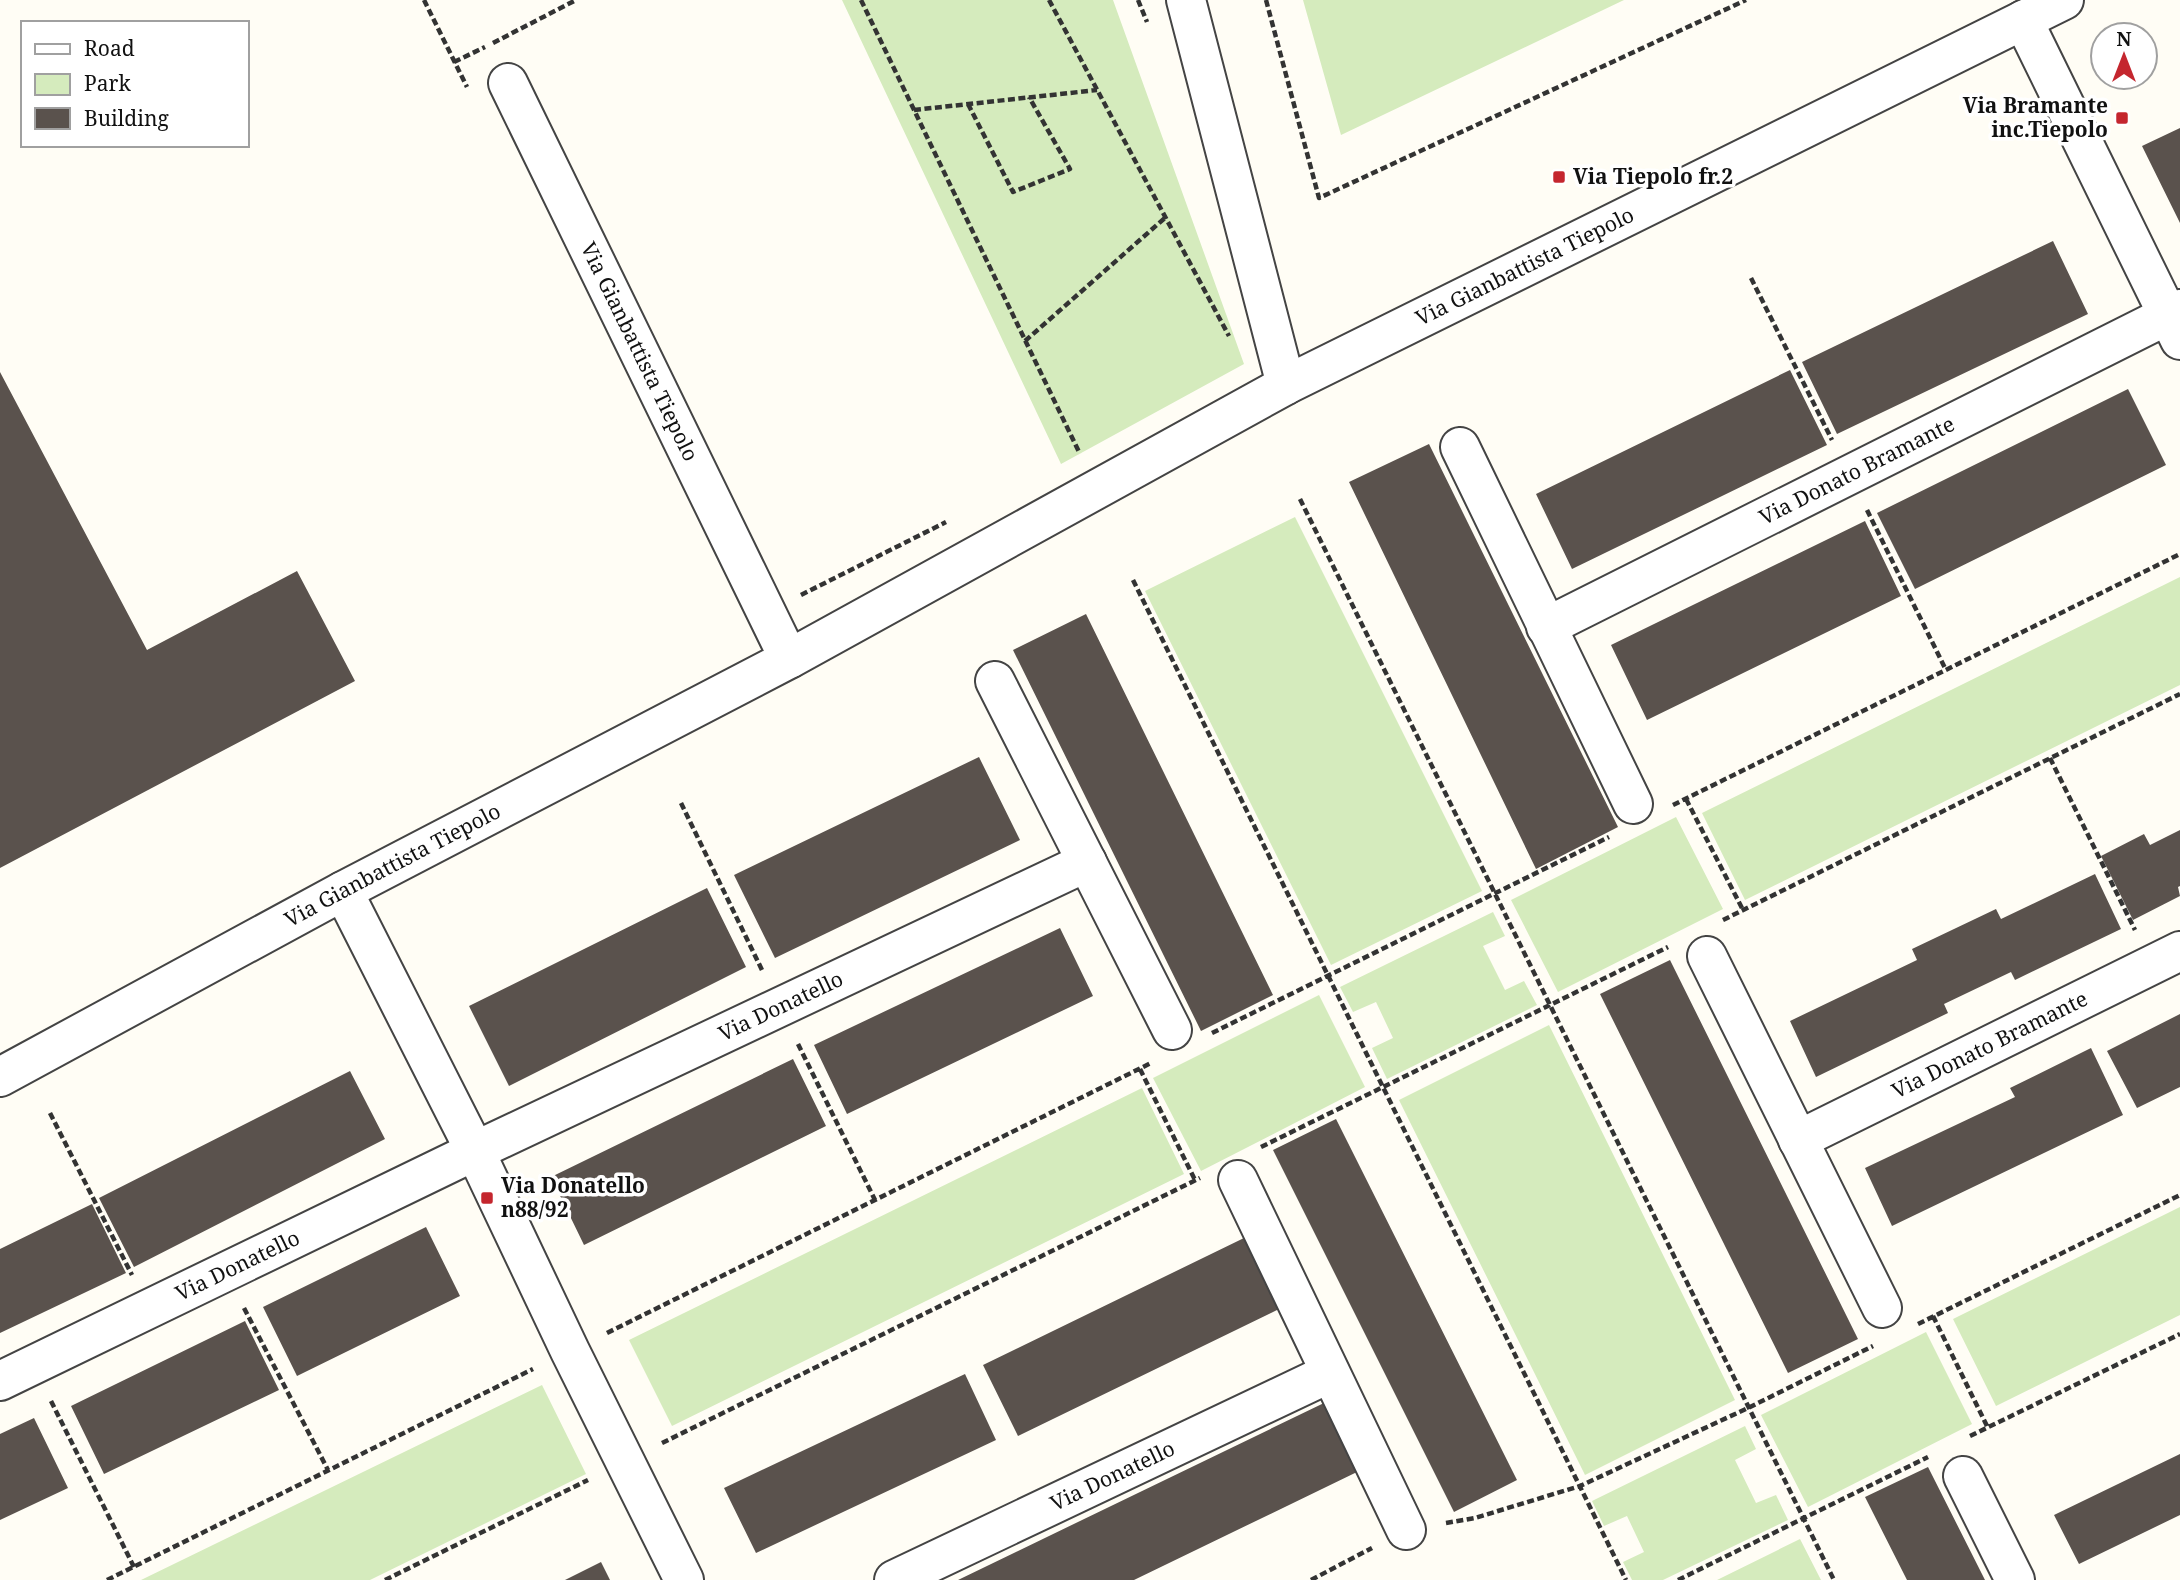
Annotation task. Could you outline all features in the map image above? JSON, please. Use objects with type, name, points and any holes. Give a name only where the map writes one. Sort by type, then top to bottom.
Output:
[{"type":"street","points":[[1185,0],[1286,385]]},
{"type":"street","name":"Via Gianbattista Tiepolo","points":[[0,1077],[343,891],[789,659],[1286,385],[2064,0]]},
{"type":"street","name":"Via Donato Bramante","points":[[1546,627],[2176,321],[2023,20]]},
{"type":"street","name":"Via Gianbattista Tiepolo","points":[[508,83],[789,659]]},
{"type":"street","points":[[1460,447],[1638,816]]},
{"type":"street","points":[[995,681],[1179,1042]]},
{"type":"street","name":"Via Donatello","points":[[17,1373],[475,1150],[1087,862]]},
{"type":"street","points":[[343,891],[475,1150],[570,1351],[684,1580]]},
{"type":"street","points":[[1699,941],[1882,1308]]},
{"type":"street","name":"Via Donato Bramante","points":[[1798,1140],[2166,958]]},
{"type":"street","points":[[1232,1168],[1406,1530]]},
{"type":"street","name":"Via Donatello","points":[[894,1580],[1330,1373]]},
{"type":"street","points":[[1963,1476],[2015,1580]]},
{"type":"path","points":[[454,62],[576,0]]},
{"type":"path","points":[[861,0],[1097,489]]},
{"type":"path","points":[[1049,0],[1231,340]]},
{"type":"path","points":[[1266,0],[1319,198],[1746,0]]},
{"type":"path","points":[[914,110],[1097,90]]},
{"type":"path","points":[[968,104],[1013,192],[1070,169],[1029,97]]},
{"type":"path","points":[[1025,341],[1166,217]]},
{"type":"path","points":[[1300,499],[1834,1580]]},
{"type":"path","points":[[107,1580],[1140,1069],[1179,1042],[1328,976],[1494,894],[1638,816],[1686,799],[2180,554]]},
{"type":"path","points":[[1132,580],[1626,1580]]},
{"type":"path","points":[[385,1580],[1195,1180],[1232,1168],[1383,1088],[1550,1005],[1699,941],[1743,910],[2180,694]]},
{"type":"path","points":[[2050,758],[2166,958]]},
{"type":"path","points":[[1686,799],[1743,910]]},
{"type":"path","points":[[1140,1069],[1195,1180]]},
{"type":"path","points":[[50,1113],[150,1310]]},
{"type":"path","points":[[226,1273],[328,1471]]},
{"type":"path","points":[[1933,1316],[1988,1428]]},
{"type":"path","points":[[17,1373],[134,1567]]},
{"type":"green space","points":[[842,0],[1113,0],[1244,364],[1061,464]]},
{"type":"green space","points":[[1303,0],[1624,0],[1341,135]]},
{"type":"green space","points":[[1295,517],[1482,891],[1331,965],[1145,591]]},
{"type":"green space","points":[[2180,577],[2180,685],[1745,900],[1702,813]]},
{"type":"green space","points":[[1676,817],[1723,909],[1558,992],[1511,900]]},
{"type":"green space","points":[[1493,912],[1505,936],[1483,946],[1505,990],[1524,981],[1537,1005],[1387,1079],[1372,1048],[1393,1038],[1376,1002],[1353,1012],[1340,987]]},
{"type":"green space","points":[[1319,995],[1365,1087],[1201,1171],[1153,1078]]},
{"type":"green space","points":[[1549,1025],[1735,1400],[1585,1475],[1399,1100]]},
{"type":"green space","points":[[1142,1088],[1184,1174],[672,1426],[629,1340]]},
{"type":"green space","points":[[2180,1207],[2180,1315],[1996,1406],[1953,1319]]},
{"type":"green space","points":[[1926,1332],[1972,1424],[1808,1507],[1761,1415]]},
{"type":"green space","points":[[542,1385],[586,1474],[370,1580],[141,1580]]},
{"type":"green space","points":[[1745,1426],[1756,1449],[1735,1460],[1756,1503],[1776,1495],[1788,1520],[1663,1580],[1632,1580],[1623,1562],[1644,1552],[1627,1516],[1604,1526],[1592,1501]]},
{"type":"green space","points":[[1800,1539],[1821,1580],[1717,1580]]},
{"type":"building","points":[[2180,128],[2180,223],[2142,146]]},
{"type":"building","points":[[2053,241],[2088,314],[1837,434],[1802,362]]},
{"type":"building","points":[[1790,370],[1827,445],[1572,569],[1536,494]]},
{"type":"building","points":[[0,372],[147,650],[297,571],[355,681],[0,868]]},
{"type":"building","points":[[2128,389],[2166,465],[1915,589],[1877,513]]},
{"type":"building","points":[[1429,444],[1618,827],[1536,869],[1349,482]]},
{"type":"building","points":[[1865,521],[1901,596],[1647,720],[1611,645]]},
{"type":"building","points":[[1086,614],[1273,995],[1201,1031],[1013,650]]},
{"type":"building","points":[[979,757],[1020,840],[775,958],[734,875]]},
{"type":"building","points":[[2180,830],[2180,896],[2133,920],[2101,856],[2144,834],[2150,845]]},
{"type":"building","points":[[2095,874],[2121,929],[2015,980],[2011,972],[1944,1004],[1948,1013],[1816,1077],[1790,1021],[1917,960],[1912,949],[1996,909],[2001,919]]},
{"type":"building","points":[[707,888],[746,967],[509,1086],[469,1006]]},
{"type":"building","points":[[1060,928],[1093,996],[847,1114],[814,1045]]},
{"type":"building","points":[[1670,960],[1858,1339],[1788,1373],[1600,994]]},
{"type":"building","points":[[2180,1014],[2180,1087],[2137,1108],[2107,1051]]},
{"type":"building","points":[[2091,1048],[2123,1115],[1892,1226],[1865,1168],[2015,1097],[2010,1088]]},
{"type":"building","points":[[793,1059],[826,1126],[584,1245],[551,1177]]},
{"type":"building","points":[[350,1071],[385,1139],[134,1267],[99,1198]]},
{"type":"building","points":[[1336,1119],[1517,1480],[1454,1512],[1273,1150]]},
{"type":"building","points":[[92,1204],[126,1273],[0,1333],[0,1249]]},
{"type":"building","points":[[426,1227],[460,1296],[297,1376],[263,1307]]},
{"type":"building","points":[[1244,1238],[1279,1309],[1018,1436],[983,1365]]},
{"type":"building","points":[[245,1321],[279,1390],[104,1474],[71,1406]]},
{"type":"building","points":[[965,1374],[996,1440],[756,1553],[724,1488]]},
{"type":"building","points":[[1324,1403],[1357,1472],[1134,1580],[958,1580]]},
{"type":"building","points":[[34,1418],[68,1488],[0,1520],[0,1434]]},
{"type":"building","points":[[2180,1454],[2180,1515],[2079,1564],[2054,1515]]},
{"type":"building","points":[[1928,1467],[1985,1580],[1907,1580],[1865,1497]]},
{"type":"building","points":[[601,1562],[610,1580],[565,1580]]},
{"type":"place","name":"Via Bramante inc.Tiepolo","points":[[2122,118]]},
{"type":"place","name":"Via Tiepolo fr.2","points":[[1559,177]]},
{"type":"place","name":"Via Donatello n88/92","points":[[487,1198]]}]
